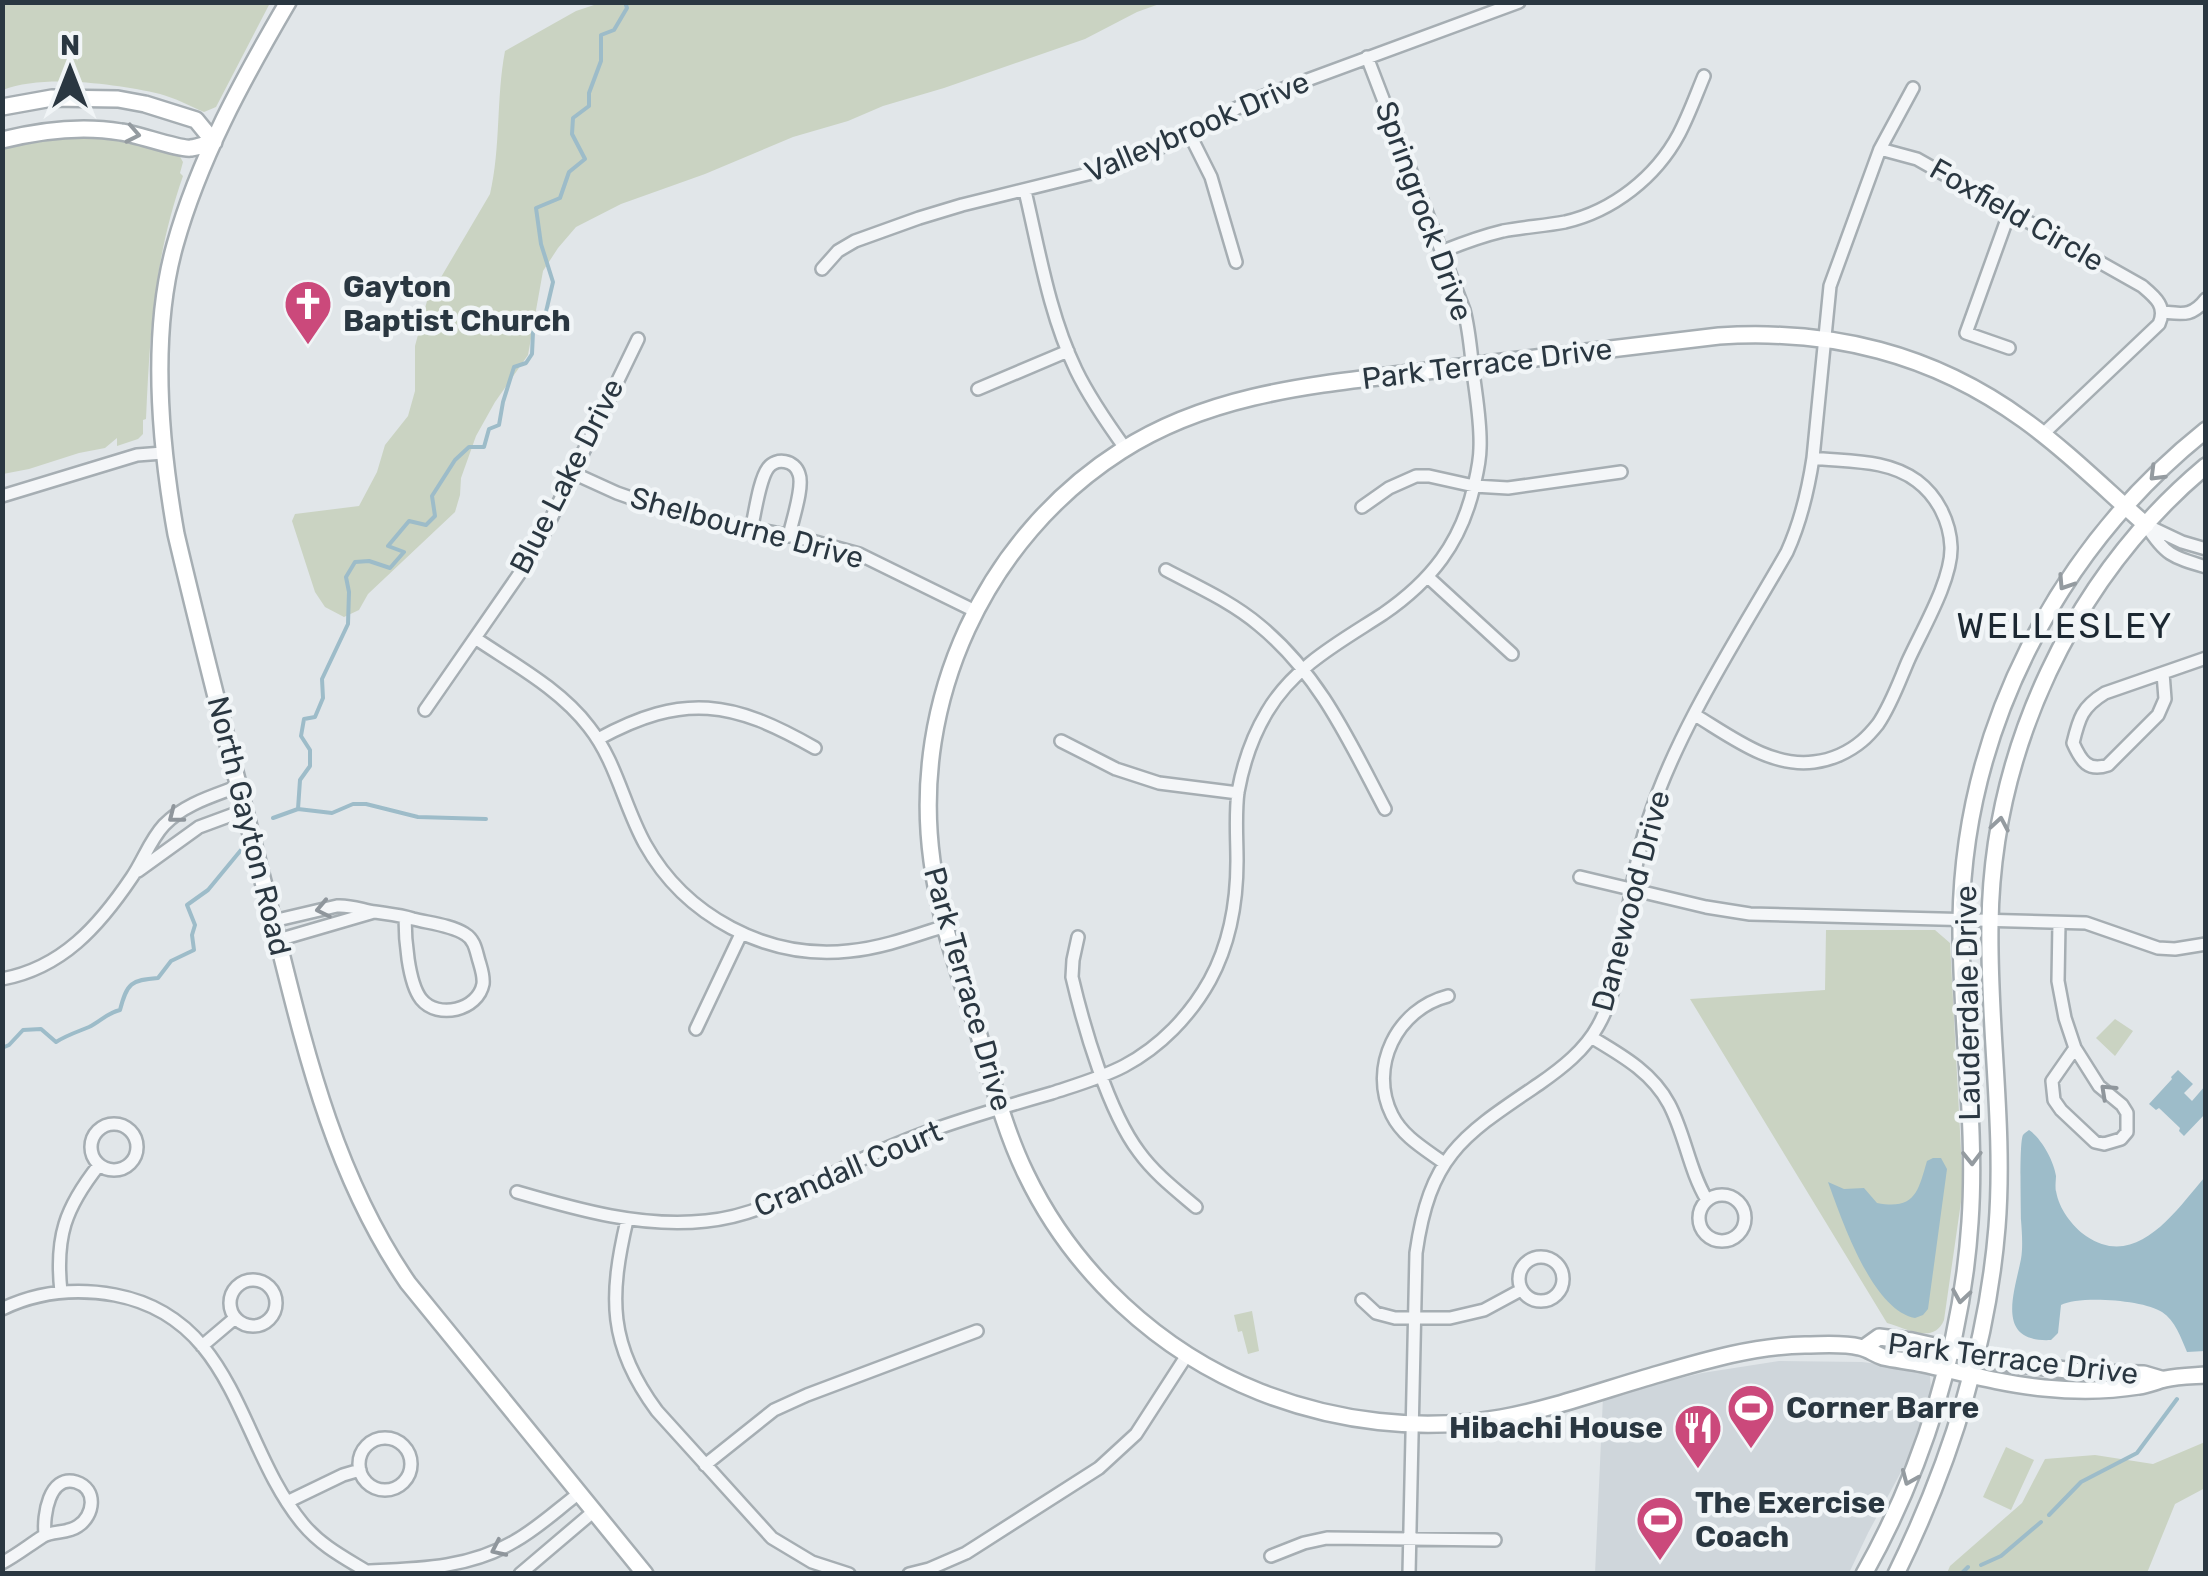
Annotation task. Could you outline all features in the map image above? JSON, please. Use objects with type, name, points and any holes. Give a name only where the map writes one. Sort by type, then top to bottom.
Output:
[{"type":"street","name":"North Gayton Road","points":[[288,2],[229,108],[175,246],[160,350],[164,454],[176,534],[319,1092],[353,1189],[377,1237],[408,1283],[645,1574]]},
{"type":"street","name":"Valleybrook Drive","points":[[822,269],[838,251],[855,241],[919,218],[1112,168],[1252,100],[1519,2]]},
{"type":"street","name":"Springrock Drive","points":[[1238,794],[1260,726],[1279,694],[1324,651],[1385,612],[1428,577],[1465,520],[1474,486],[1480,422],[1464,310],[1367,58]]},
{"type":"street","points":[[1443,251],[1505,230],[1564,222],[1621,197],[1666,155],[1704,76]]},
{"type":"street","points":[[1824,338],[1830,286],[1880,149],[1913,88]]},
{"type":"street","points":[[2,107],[52,98],[145,104],[196,120],[214,142],[187,150],[118,131],[70,128],[2,140]]},
{"type":"street","points":[[1188,131],[1215,188],[1236,262]]},
{"type":"street","name":"Foxfield Circle","points":[[1880,149],[1918,158],[2142,286],[2156,298],[2162,312]]},
{"type":"street","points":[[1026,191],[1048,289],[1068,351],[1125,448]]},
{"type":"street","points":[[2009,348],[1966,333],[2010,212]]},
{"type":"street","points":[[2042,435],[2142,342],[2159,324],[2162,312],[2192,312],[2206,299]]},
{"type":"street","name":"Park Terrace Drive","points":[[2146,525],[2027,422],[1984,393],[1894,354],[1824,338],[1790,334],[1719,336],[1256,395],[1188,416],[1125,448],[1049,509],[1008,558],[975,612],[943,694],[930,768],[931,856],[945,926],[1001,1108],[1042,1204],[1070,1246],[1126,1307],[1187,1354],[1258,1391],[1303,1407],[1360,1419],[1413,1424],[1458,1422],[1543,1408],[1748,1351],[1799,1345],[1866,1347],[1877,1356],[2007,1383],[2076,1390],[2146,1386],[2161,1379],[2206,1375]]},
{"type":"street","name":"Danewood Drive","points":[[1408,1574],[1416,1253],[1420,1222],[1432,1185],[1444,1163],[1469,1134],[1564,1066],[1591,1038],[1615,986],[1638,854],[1664,777],[1792,541],[1804,508],[1813,458],[1824,338]]},
{"type":"street","name":"Blue Lake Drive","points":[[425,710],[544,533],[638,339]]},
{"type":"street","points":[[978,388],[1068,351]]},
{"type":"street","name":"Lauderdale Drive","points":[[1864,1574],[1914,1467],[1950,1350],[1966,1258],[1972,1196],[1961,921],[1972,815],[1992,735],[2028,647],[2069,577],[2091,546],[2152,478],[2206,430]]},
{"type":"street","points":[[2,496],[137,455],[164,454]]},
{"type":"street","points":[[1695,715],[1763,754],[1780,760],[1813,762],[1840,755],[1864,740],[1891,698],[1945,579],[1951,547],[1946,520],[1929,491],[1900,470],[1813,458]]},
{"type":"street","points":[[751,530],[766,470],[775,462],[786,461],[796,467],[800,477],[788,536]]},
{"type":"street","name":"Lauderdale Drive","points":[[1896,1574],[1936,1488],[1958,1425],[1992,1277],[1999,1182],[1990,921],[1994,856],[2019,744],[2072,626],[2146,525],[2206,466]]},
{"type":"street","name":"Shelbourne Drive","points":[[573,472],[649,506],[859,554],[975,612]]},
{"type":"street","points":[[1362,507],[1389,488],[1416,476],[1508,488],[1621,472]]},
{"type":"street","points":[[2146,525],[2206,549]]},
{"type":"street","points":[[2146,525],[2161,549],[2206,566]]},
{"type":"street","points":[[1166,570],[1258,624],[1302,669],[1342,724],[1385,809]]},
{"type":"street","points":[[1428,577],[1512,654]]},
{"type":"street","points":[[476,638],[560,696],[578,714],[598,739],[644,841],[669,880],[698,908],[741,934],[801,951],[842,952],[880,946],[945,926]]},
{"type":"street","points":[[2163,673],[2164,699],[2158,715],[2108,765],[2090,768],[2073,743],[2082,713],[2090,702],[2104,694],[2163,673],[2206,658]]},
{"type":"street","points":[[598,739],[653,713],[705,708],[763,720],[815,748]]},
{"type":"street","points":[[1060,741],[1146,779],[1238,794]]},
{"type":"street","points":[[2,979],[43,967],[77,944],[134,873],[162,826],[205,798],[239,786]]},
{"type":"street","name":"Crandall Court","points":[[517,1192],[626,1220],[682,1224],[752,1212],[886,1148],[1102,1076],[1145,1053],[1172,1030],[1200,997],[1220,958],[1235,901],[1238,794]]},
{"type":"street","points":[[134,873],[199,826],[245,810]]},
{"type":"street","points":[[1580,877],[1750,914],[2086,924],[2158,948],[2174,950],[2206,944]]},
{"type":"street","points":[[273,921],[347,906],[406,917],[463,933],[474,944],[482,974],[483,983],[475,1000],[466,1006],[442,1010],[423,1002],[405,946],[406,917]]},
{"type":"street","points":[[278,940],[374,912]]},
{"type":"street","points":[[2059,923],[2058,981],[2074,1048],[2098,1086],[2126,1113],[2126,1132],[2114,1142],[2095,1142],[2054,1100],[2052,1081],[2074,1048]]},
{"type":"street","points":[[696,1030],[741,934]]},
{"type":"street","points":[[1078,937],[1072,977],[1111,1103],[1140,1154],[1196,1207]]},
{"type":"street","points":[[1444,1163],[1411,1140],[1395,1121],[1385,1094],[1383,1074],[1396,1033],[1410,1016],[1430,1001],[1448,996]]},
{"type":"street","points":[[1591,1038],[1636,1066],[1660,1090],[1674,1114],[1707,1200]]},
{"type":"street","points":[[110,1124],[128,1129],[137,1146],[130,1164],[112,1170],[99,1165],[90,1148],[98,1130],[110,1124]]},
{"type":"street","points":[[60,1292],[58,1264],[64,1226],[79,1190],[99,1165]]},
{"type":"street","points":[[1721,1194],[1741,1204],[1746,1218],[1736,1237],[1720,1241],[1706,1235],[1699,1214],[1707,1200],[1721,1194]]},
{"type":"street","points":[[626,1220],[614,1286],[617,1328],[642,1391],[759,1526],[788,1550],[849,1574]]},
{"type":"street","points":[[260,1282],[270,1289],[276,1307],[265,1323],[246,1325],[236,1318],[230,1300],[241,1284],[260,1282]]},
{"type":"street","points":[[1362,1300],[1383,1316],[1450,1318],[1499,1304],[1522,1290]]},
{"type":"street","points":[[2,1309],[60,1292],[96,1292],[124,1297],[168,1316],[215,1361],[287,1502],[304,1526],[323,1544],[370,1573],[454,1565],[482,1557],[527,1534],[578,1494]]},
{"type":"street","points":[[202,1346],[236,1318]]},
{"type":"street","points":[[705,1465],[774,1410],[806,1394],[977,1332]]},
{"type":"street","name":"Park Terrace Drive","points":[[1866,1347],[1878,1337],[2053,1369],[2144,1374],[2161,1379]]},
{"type":"street","points":[[909,1574],[966,1553],[1099,1468],[1136,1434],[1187,1354]]},
{"type":"street","points":[[378,1438],[392,1438],[408,1450],[408,1477],[392,1489],[372,1486],[360,1470],[362,1451],[378,1438]]},
{"type":"street","points":[[287,1502],[360,1470]]},
{"type":"street","points":[[2,1563],[30,1548],[45,1534],[67,1531],[88,1517],[92,1503],[84,1487],[66,1482],[54,1491],[44,1512],[45,1534]]},
{"type":"street","points":[[520,1574],[593,1512]]},
{"type":"street","points":[[1272,1556],[1327,1538],[1495,1540]]},
{"type":"shaded area","points":[[1779,1361],[1862,1362],[1917,1369],[1930,1376],[1931,1390],[1908,1459],[1849,1573],[1595,1574],[1603,1397],[1702,1373]]},
{"type":"green space","points":[[3,2],[270,3],[216,107],[204,112],[160,94],[102,84],[39,82],[3,90]]},
{"type":"green space","points":[[600,3],[1162,3],[1085,39],[793,137],[621,204],[576,227],[543,271],[528,355],[476,436],[461,478],[455,512],[368,594],[359,610],[344,617],[325,607],[315,592],[292,521],[295,514],[359,506],[377,472],[385,445],[408,416],[415,391],[415,346],[427,301],[490,194],[505,51],[576,11]]},
{"type":"green space","points":[[105,134],[170,149],[183,162],[155,296],[143,434],[117,446],[117,438],[105,448],[3,474],[3,144],[46,135]]},
{"type":"green space","points":[[1826,930],[1935,930],[1950,943],[1963,1188],[1944,1320],[1933,1332],[1918,1333],[1887,1323],[1690,999],[1825,990]]},
{"type":"green space","points":[[2115,1019],[2133,1031],[2115,1056],[2096,1038]]},
{"type":"green space","points":[[1252,1311],[1259,1351],[1248,1354],[1234,1315]]},
{"type":"green space","points":[[2205,1442],[2205,1488],[2175,1504],[2147,1573],[1947,1573],[1950,1566],[2022,1503],[2045,1459],[2095,1455],[2153,1464]]},
{"type":"green space","points":[[2006,1447],[2034,1460],[2011,1510],[1983,1497]]},
{"type":"water","points":[[2178,1070],[2193,1084],[2184,1093],[2192,1101],[2205,1086],[2205,1114],[2184,1136],[2159,1108],[2149,1104]]},
{"type":"water","points":[[2029,1130],[2050,1157],[2058,1198],[2067,1216],[2086,1236],[2105,1245],[2122,1246],[2154,1232],[2205,1177],[2205,1351],[2187,1352],[2174,1324],[2162,1312],[2142,1304],[2112,1300],[2061,1305],[2058,1333],[2051,1340],[2022,1334],[2012,1314],[2022,1250],[2022,1140]]},
{"type":"water","points":[[1941,1158],[1947,1169],[1928,1309],[1915,1318],[1885,1299],[1872,1281],[1850,1240],[1828,1182],[1844,1189],[1864,1188],[1877,1203],[1900,1204],[1913,1196],[1927,1161]]},
{"type":"waterway","points":[[298,809],[300,780],[310,766],[310,750],[301,736],[304,719],[315,717],[323,698],[322,679],[348,624],[346,577],[355,562],[369,561],[390,568],[404,552],[388,546],[409,521],[426,525],[435,516],[432,496],[455,460],[469,447],[484,447],[489,429],[499,425],[514,367],[526,363],[532,354],[533,332],[545,316],[553,282],[541,244],[536,208],[560,198],[569,172],[585,159],[572,134],[573,118],[589,106],[589,93],[601,61],[601,35],[614,30],[627,8],[625,2]]},
{"type":"waterway","points":[[273,818],[298,809],[332,813],[353,804],[366,804],[418,817],[486,819]]},
{"type":"waterway","points":[[2,1048],[23,1030],[41,1029],[56,1042],[89,1027],[120,1010],[132,985],[158,978],[171,961],[194,950],[195,925],[187,905],[208,890],[241,850]]},
{"type":"waterway","points":[[2049,1515],[2081,1482],[2137,1453],[2177,1399]]},
{"type":"waterway","points":[[1981,1565],[2001,1556],[2041,1522]]},
{"type":"waterway","points":[[1961,1574],[1968,1567]]},
{"type":"place","name":"Gayton Baptist Church","points":[[308,346]]},
{"type":"place","name":"Corner Barre","points":[[1751,1450]]},
{"type":"place","name":"Hibachi House","points":[[1698,1470]]},
{"type":"place","name":"The Exercise Coach","points":[[1660,1562]]},
{"type":"district","name":"WELLESLEY","points":[[2065,626]]}]
